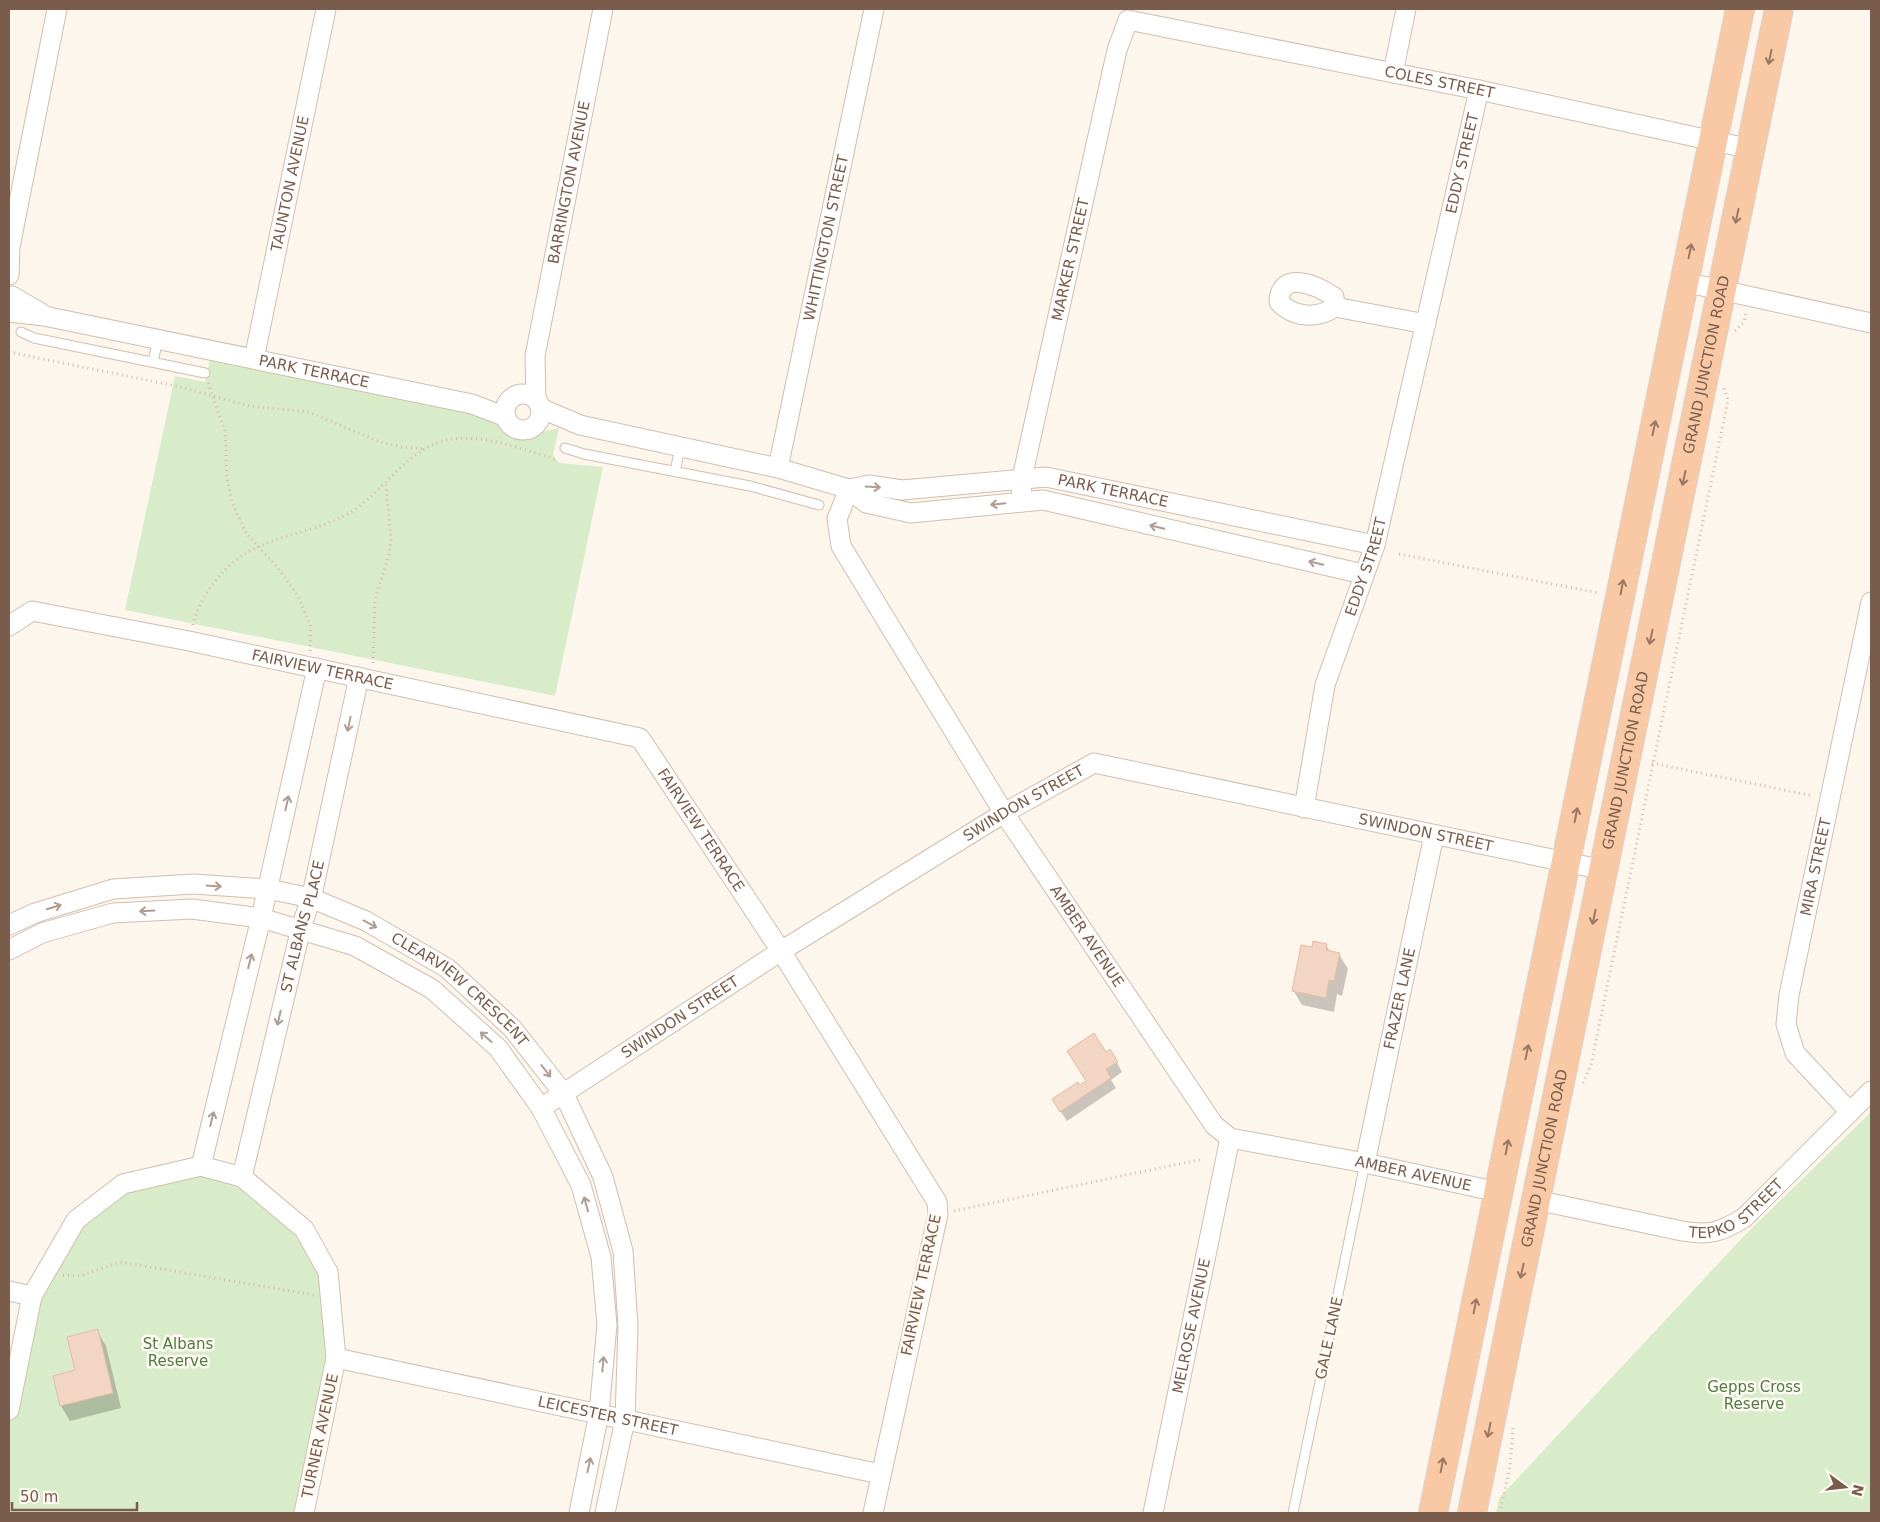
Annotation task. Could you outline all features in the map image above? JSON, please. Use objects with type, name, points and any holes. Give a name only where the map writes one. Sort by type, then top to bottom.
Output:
[{"type":"highway","points":[[1433,1513],[1740,9]]},
{"type":"highway","name":"GRAND JUNCTION ROAD","points":[[1472,1513],[1780,9]]},
{"type":"street","points":[[9,275],[9,248],[57,9]]},
{"type":"street","name":"TAUNTON AVENUE","points":[[254,359],[326,9]]},
{"type":"street","name":"BARRINGTON AVENUE","points":[[538,411],[535,356],[603,9]]},
{"type":"street","name":"WHITTINGTON STREET","points":[[778,468],[874,9]]},
{"type":"street","points":[[1393,73],[1406,9]]},
{"type":"street","name":"COLES STREET","points":[[1128,20],[1479,90],[1751,149]]},
{"type":"street","name":"MARKER STREET","points":[[1022,502],[1022,478],[1117,50],[1128,20]]},
{"type":"street","name":"EDDY STREET","points":[[1304,808],[1325,685],[1363,574],[1375,545],[1479,90]]},
{"type":"street","points":[[1684,282],[1871,323]]},
{"type":"street","name":"PARK TERRACE","points":[[10,301],[44,316],[472,404],[510,405],[524,394],[538,411],[580,425],[778,468],[848,489],[866,503],[911,513],[1043,500],[1363,574]]},
{"type":"street","points":[[1335,307],[1426,324]]},
{"type":"street","name":"BARRINGTON AVENUE","points":[[510,405],[535,356]]},
{"type":"street","points":[[510,405],[513,427],[519,429],[526,429],[538,411]]},
{"type":"street","name":"PARK TERRACE","points":[[848,489],[869,485],[902,490],[1046,477],[1375,545]]},
{"type":"street","name":"AMBER AVENUE","points":[[848,489],[837,519],[841,546],[1004,813],[1214,1125],[1230,1138],[1365,1163],[1498,1192]]},
{"type":"street","name":"MIRA STREET","points":[[1850,1112],[1795,1053],[1786,1024],[1789,995],[1830,800],[1864,672],[1871,602]]},
{"type":"street","name":"FAIRVIEW TERRACE","points":[[9,626],[32,611],[189,641],[640,738],[781,951],[937,1202],[938,1214],[873,1513]]},
{"type":"street","points":[[201,1166],[268,889],[312,667]]},
{"type":"street","name":"ST ALBANS PLACE","points":[[242,1176],[300,928],[311,898],[366,678]]},
{"type":"street","name":"SWINDON STREET","points":[[540,1108],[781,951],[1004,813],[1094,763],[1604,870]]},
{"type":"street","name":"FRAZER LANE","points":[[1365,1163],[1434,835]]},
{"type":"street","name":"CLEARVIEW CRESCENT","points":[[9,925],[35,912],[113,889],[193,884],[268,889],[311,898],[366,921],[447,968],[512,1028],[564,1094],[603,1177],[623,1251],[628,1326],[625,1420],[605,1513]]},
{"type":"street","name":"CLEARVIEW CRESCENT","points":[[9,950],[42,933],[113,913],[192,909],[261,918],[300,928],[354,946],[432,989],[498,1048],[540,1108],[581,1185],[601,1257],[607,1325],[599,1413],[579,1513]]},
{"type":"street","name":"TEPKO STREET","points":[[1536,1200],[1682,1231],[1702,1234],[1721,1231],[1744,1218],[1871,1091]]},
{"type":"street","name":"MELROSE AVENUE","points":[[1153,1513],[1230,1138]]},
{"type":"street","points":[[9,1410],[32,1296],[76,1220],[123,1184],[201,1166],[242,1176]]},
{"type":"street","name":"TURNER AVENUE","points":[[242,1176],[304,1229],[328,1272],[336,1358],[304,1513]]},
{"type":"street","points":[[9,1291],[32,1296]]},
{"type":"street","name":"LEICESTER STREET","points":[[336,1358],[880,1474]]},
{"type":"lane","points":[[21,332],[34,338],[205,373]]},
{"type":"lane","points":[[153,362],[158,339]]},
{"type":"lane","points":[[675,472],[680,447]]},
{"type":"lane","points":[[564,448],[584,454],[750,486],[819,505]]},
{"type":"lane","name":"GALE LANE","points":[[1293,1513],[1365,1163]]},
{"type":"path","points":[[1732,338],[1744,322],[1749,296]]},
{"type":"path","points":[[9,352],[176,386],[249,406],[309,412],[380,442],[401,447],[424,449]]},
{"type":"path","points":[[205,373],[225,430],[226,477],[232,502],[246,534],[288,580],[306,613],[312,639],[312,667]]},
{"type":"path","points":[[1580,1092],[1591,1065],[1728,400],[1722,382]]},
{"type":"path","points":[[189,641],[195,613],[213,586],[234,561],[257,547],[326,525],[355,509],[424,449],[449,440],[475,439],[500,443],[562,461],[564,448]]},
{"type":"path","points":[[366,678],[374,599],[389,555],[391,539],[386,484]]},
{"type":"path","points":[[1399,554],[1601,594]]},
{"type":"path","points":[[1626,758],[1830,800]]},
{"type":"path","points":[[938,1214],[1203,1159]]},
{"type":"path","points":[[45,1274],[80,1276],[120,1262],[331,1298]]},
{"type":"green space","points":[[211,355],[498,419],[506,426],[520,433],[533,434],[559,428],[553,456],[559,463],[603,467],[555,696],[125,610],[175,376],[205,382]]},
{"type":"green space","name":"Gepps Cross Reserve","points":[[1871,1112],[1871,1513],[1496,1513],[1499,1498],[1745,1235]]},
{"type":"green space","name":"St Albans Reserve","points":[[170,1172],[242,1177],[304,1229],[328,1272],[336,1358],[304,1513],[9,1513],[9,1410],[32,1296],[76,1220],[123,1184]]},
{"type":"building","points":[[1313,941],[1327,944],[1326,950],[1340,953],[1334,981],[1329,980],[1326,998],[1292,991],[1301,945],[1312,947]]},
{"type":"building","points":[[1094,1033],[1106,1052],[1110,1049],[1118,1062],[1106,1069],[1111,1078],[1060,1112],[1052,1099],[1078,1082],[1080,1085],[1086,1081],[1067,1051]]},
{"type":"building","points":[[98,1329],[113,1393],[60,1406],[53,1376],[75,1370],[67,1337]]}]
